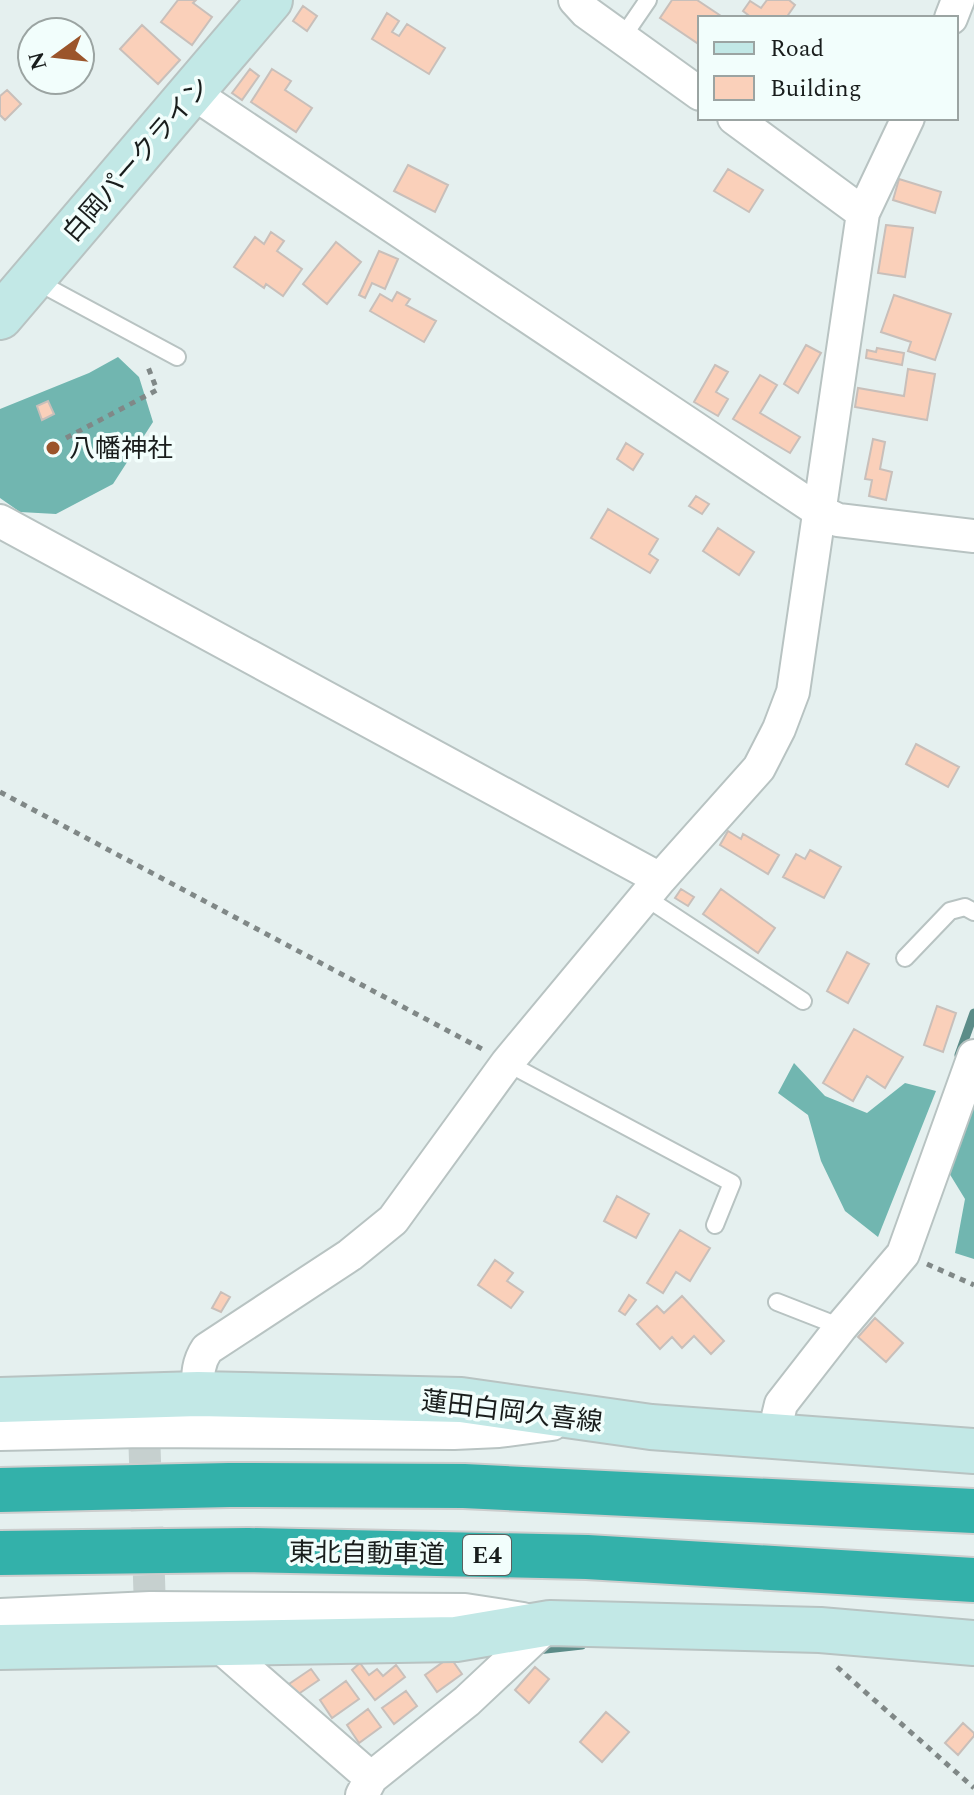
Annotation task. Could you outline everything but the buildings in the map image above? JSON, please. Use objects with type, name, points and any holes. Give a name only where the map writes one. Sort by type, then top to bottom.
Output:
[{"type":"highway","points":[[0,1490],[229,1485],[464,1486],[974,1511]]},
{"type":"highway","name":"東北自動車道","points":[[0,1553],[248,1550],[587,1557],[974,1580]]},
{"type":"street","name":"白岡パークライン","points":[[0,317],[270,0]]},
{"type":"street","points":[[575,0],[586,12],[698,93]]},
{"type":"street","points":[[193,93],[819,511],[838,520],[974,536]]},
{"type":"street","points":[[737,120],[863,213]]},
{"type":"street","points":[[198,1394],[200,1359],[207,1349],[350,1255],[393,1220],[507,1063],[652,888],[759,768],[793,692],[863,213],[907,120]]},
{"type":"street","points":[[0,521],[652,888]]},
{"type":"street","points":[[773,1437],[781,1404],[903,1254],[974,1056]]},
{"type":"street","name":"蓮田白岡久喜線","points":[[0,1400],[198,1394],[461,1400],[588,1419],[773,1437],[974,1451]]},
{"type":"street","points":[[0,1434],[144,1431],[454,1433],[499,1431],[588,1419]]},
{"type":"street","points":[[0,1615],[150,1608],[465,1610],[550,1623],[820,1630],[974,1643]]},
{"type":"street","points":[[0,1647],[456,1639],[550,1623]]},
{"type":"street","points":[[217,1644],[366,1786],[467,1701],[550,1623]]},
{"type":"lane","points":[[622,38],[648,0]]},
{"type":"lane","points":[[968,0],[974,4]]},
{"type":"lane","points":[[32,279],[177,357]]},
{"type":"lane","points":[[652,888],[803,1001]]},
{"type":"lane","points":[[905,958],[950,911],[965,907],[974,912]]},
{"type":"lane","points":[[507,1063],[732,1183],[715,1225]]},
{"type":"lane","points":[[777,1302],[841,1327]]},
{"type":"path","points":[[66,438],[157,390],[135,333]]},
{"type":"path","points":[[0,792],[507,1063]]},
{"type":"path","points":[[903,1254],[974,1285]]},
{"type":"path","points":[[820,1630],[834,1665],[974,1788]]},
{"type":"shaded area","points":[[118,357],[139,377],[153,422],[113,484],[56,514],[20,512],[0,498],[0,409],[89,373]]},
{"type":"shaded area","points":[[794,1063],[825,1096],[867,1113],[905,1083],[936,1091],[878,1237],[845,1211],[821,1161],[808,1115],[778,1093]]},
{"type":"shaded area","points":[[974,1090],[974,1259],[955,1253],[965,1199],[946,1168]]},
{"type":"waterway","points":[[959,1055],[974,1013]]},
{"type":"waterway","points":[[537,1650],[582,1645]]},
{"type":"tunnel","points":[[144,1431],[150,1608]]},
{"type":"place","name":"八幡神社","points":[[53,448]]}]
